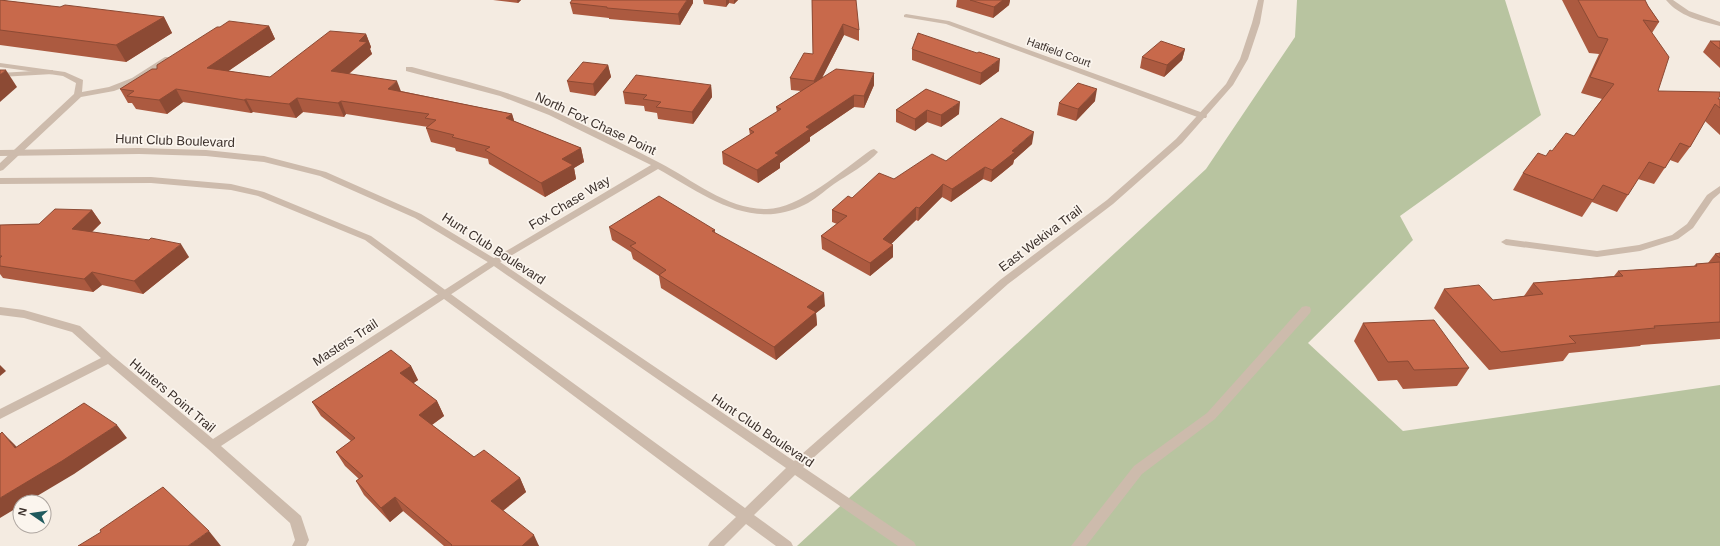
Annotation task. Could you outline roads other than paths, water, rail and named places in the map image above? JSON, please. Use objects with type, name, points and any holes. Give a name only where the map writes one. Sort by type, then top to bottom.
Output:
[{"type":"street","name":"East Wekiva Trail","points":[[715,546],[794,468],[1004,282],[1110,202],[1179,141],[1230,85],[1244,59],[1256,24],[1261,0]]},
{"type":"street","points":[[1669,0],[1681,11],[1695,18],[1720,24]]},
{"type":"street","name":"Hatfield Court","points":[[906,16],[947,22],[1203,116]]},
{"type":"street","points":[[0,168],[78,95],[112,89],[135,80],[175,54]]},
{"type":"street","points":[[0,65],[65,74],[80,82],[78,95]]},
{"type":"street","name":"North Fox Chase Point","points":[[409,69],[502,94],[552,113],[658,165],[724,202],[745,210],[767,212],[785,210],[802,203],[874,152]]},
{"type":"street","points":[[0,75],[50,72]]},
{"type":"street","name":"Hunt Club Boulevard","points":[[0,153],[140,151],[206,152],[264,159],[323,174],[418,216],[494,262],[909,546]]},
{"type":"street","name":"Fox Chase Way","points":[[494,262],[658,165]]},
{"type":"street","points":[[0,181],[151,180],[231,187],[261,194],[368,238],[786,546]]},
{"type":"street","points":[[1506,242],[1597,254],[1640,248],[1675,237],[1690,226],[1710,197],[1720,189]]},
{"type":"street","name":"Masters Trail","points":[[212,446],[494,262]]},
{"type":"street","points":[[1078,546],[1138,470],[1212,416],[1306,310]]},
{"type":"street","name":"Hunters Point Trail","points":[[0,311],[24,314],[76,329],[296,520],[300,543]]},
{"type":"street","points":[[0,414],[109,359]]}]
